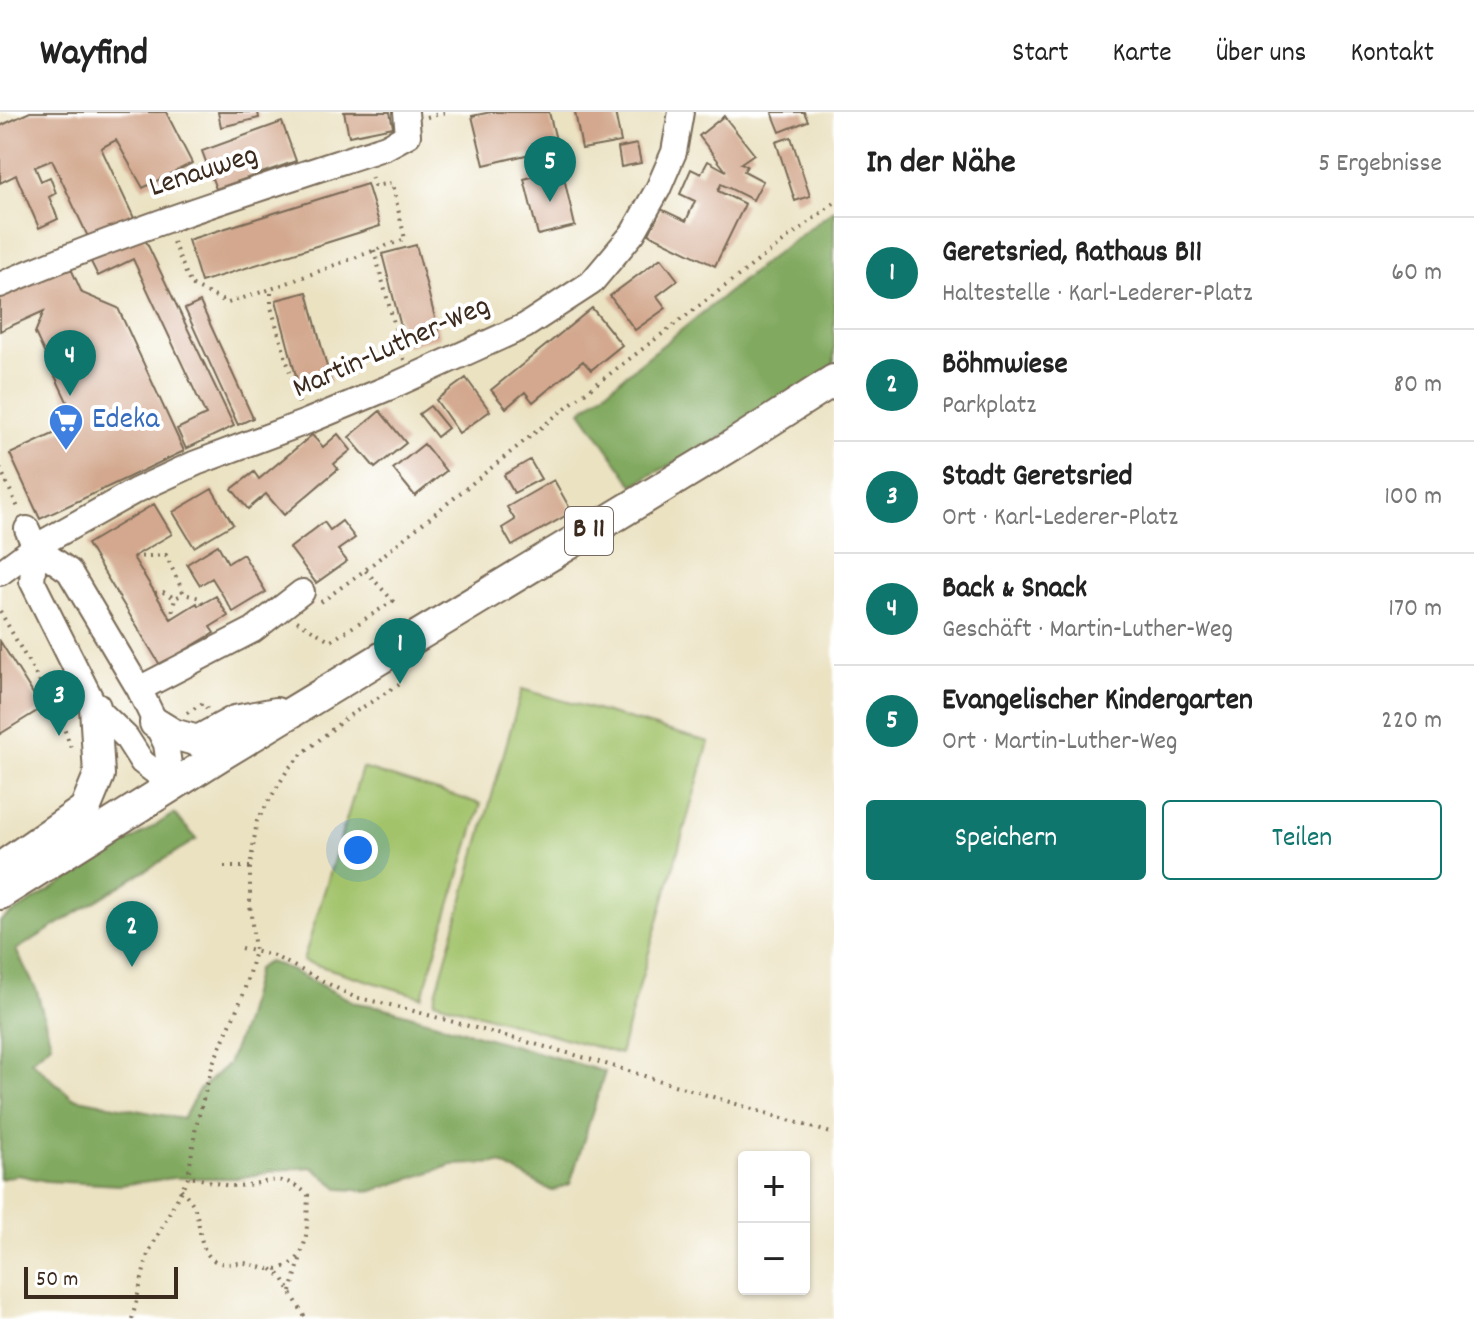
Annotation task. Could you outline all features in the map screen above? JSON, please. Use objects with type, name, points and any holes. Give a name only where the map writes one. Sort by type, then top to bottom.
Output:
[{"type":"main road","name":"B 11","points":[[0,894],[172,785],[731,446],[834,380]]},
{"type":"main road","points":[[0,868],[85,809],[99,775],[95,707]]},
{"type":"main road","points":[[168,720],[173,734],[198,741],[235,721],[297,709]]},
{"type":"street","name":"Lenauweg","points":[[0,285],[75,252],[164,219],[386,147],[408,135],[406,112]]},
{"type":"street","name":"Martin-Luther-Weg","points":[[0,573],[31,538],[196,463],[409,379],[525,326],[591,283],[633,233],[658,189],[674,152],[681,112]]},
{"type":"street","points":[[31,538],[69,571],[139,689],[168,720],[166,744],[172,785]]},
{"type":"street","points":[[31,538],[32,581],[95,707],[126,737],[142,762],[172,785]]},
{"type":"street","points":[[139,689],[253,630],[302,592]]},
{"type":"path","points":[[164,219],[191,285],[228,303],[405,239],[392,183],[374,186],[365,154]]},
{"type":"path","points":[[296,621],[331,641],[393,601],[365,570],[569,405],[834,203]]},
{"type":"path","points":[[374,250],[409,379]]},
{"type":"path","points":[[271,289],[271,307],[306,422]]},
{"type":"path","points":[[0,468],[31,538]]},
{"type":"path","points":[[133,557],[166,555],[184,594]]},
{"type":"path","points":[[155,593],[163,592],[175,598]]},
{"type":"path","points":[[175,598],[184,594],[200,598],[203,603]]},
{"type":"path","points":[[171,619],[175,598]]},
{"type":"path","points":[[0,611],[62,722]]},
{"type":"path","points":[[132,1319],[148,1254],[188,1177],[196,1126],[213,1063],[243,995],[255,951],[250,867],[257,821],[288,769],[302,754],[347,717],[400,684]]},
{"type":"path","points":[[168,720],[203,703],[209,710],[201,715]]},
{"type":"path","points":[[224,867],[250,867]]},
{"type":"path","points":[[241,948],[274,956],[354,997],[586,1058],[834,1134]]},
{"type":"path","points":[[188,1177],[227,1186],[285,1180],[299,1186],[308,1195],[308,1235],[291,1292]]},
{"type":"path","points":[[181,1189],[195,1208],[200,1238],[210,1258],[224,1265],[244,1263],[272,1269],[282,1277],[306,1319]]},
{"type":"path","points":[[272,1269],[294,1261],[301,1254]]},
{"type":"green space","points":[[834,210],[834,364],[762,414],[633,485],[581,411]]},
{"type":"green space","points":[[522,689],[709,742],[620,1054],[434,1001]]},
{"type":"green space","points":[[362,768],[481,804],[422,997],[303,961]]},
{"type":"green space","points":[[174,814],[197,839],[16,950],[37,991],[51,1044],[31,1061],[73,1098],[183,1119],[198,1091],[228,1064],[244,1022],[257,969],[268,962],[356,1003],[382,1007],[605,1072],[570,1184],[552,1191],[500,1163],[452,1165],[373,1191],[340,1189],[312,1167],[239,1178],[173,1178],[120,1185],[46,1181],[18,1175],[0,1179],[0,921]]},
{"type":"building","points":[[30,112],[166,112],[192,163],[143,188],[116,140],[101,148],[134,218],[89,239],[52,160],[35,167],[41,181],[50,177],[56,193],[49,197],[58,219],[39,228],[16,175],[0,183],[0,126]]},
{"type":"building","points":[[218,112],[258,112],[259,118],[221,127]]},
{"type":"building","points":[[344,112],[390,112],[393,127],[349,136]]},
{"type":"building","points":[[491,112],[549,112],[558,148],[542,151],[547,173],[562,169],[575,226],[538,235],[524,179],[535,176],[530,154],[484,165],[472,116]]},
{"type":"building","points":[[575,112],[615,112],[621,142],[582,149]]},
{"type":"building","points":[[772,112],[804,112],[808,121],[780,132]]},
{"type":"building","points":[[724,116],[754,154],[741,163],[747,166],[744,171],[763,181],[753,200],[721,184],[718,191],[745,204],[715,266],[649,234],[661,209],[686,221],[695,201],[680,194],[691,169],[701,174],[708,161],[726,171],[699,136]]},
{"type":"building","points":[[282,122],[296,161],[216,189],[202,151]]},
{"type":"building","points":[[791,137],[810,196],[795,201],[776,142]]},
{"type":"building","points":[[637,144],[641,163],[621,167],[618,148]]},
{"type":"building","points":[[367,184],[380,226],[201,282],[188,240]]},
{"type":"building","points":[[142,233],[234,426],[186,449],[177,429],[206,415],[133,259],[98,276],[89,258]]},
{"type":"building","points":[[416,245],[440,337],[406,346],[382,254]]},
{"type":"building","points":[[661,258],[678,280],[657,296],[666,308],[635,330],[610,296]]},
{"type":"building","points":[[68,262],[82,293],[118,308],[184,451],[40,519],[10,454],[77,423],[35,333],[44,311],[0,331],[0,293]]},
{"type":"building","points":[[307,292],[331,382],[300,391],[276,300]]},
{"type":"building","points":[[200,302],[253,418],[238,425],[185,309]]},
{"type":"building","points":[[592,308],[622,345],[591,370],[583,361],[533,402],[525,392],[506,408],[491,390]]},
{"type":"building","points":[[466,378],[490,411],[459,433],[436,400]]},
{"type":"building","points":[[430,406],[448,428],[437,437],[419,414]]},
{"type":"building","points":[[380,411],[406,443],[375,468],[349,437]]},
{"type":"building","points":[[338,434],[351,450],[334,464],[338,469],[284,515],[266,494],[248,509],[232,489],[254,472],[259,479],[312,435],[323,447]]},
{"type":"building","points":[[424,444],[446,471],[415,496],[393,469]]},
{"type":"building","points":[[530,460],[541,479],[514,493],[504,475]]},
{"type":"building","points":[[554,480],[572,512],[512,546],[502,528],[515,520],[507,507]]},
{"type":"building","points":[[212,489],[233,524],[194,547],[173,512]]},
{"type":"building","points":[[154,504],[172,534],[133,557],[171,619],[197,603],[198,606],[216,596],[228,616],[210,627],[214,633],[160,665],[87,544]]},
{"type":"building","points":[[342,521],[355,538],[338,550],[347,561],[316,583],[290,548],[324,522],[330,530]]},
{"type":"building","points":[[218,545],[228,563],[243,554],[266,592],[233,612],[212,578],[200,585],[187,564]]},
{"type":"building","points":[[0,641],[42,708],[0,734]]},
{"type":"place","name":"Evangelischer Kindergarten","points":[[550,202]]},
{"type":"place","name":"Back & Snack","points":[[70,396]]},
{"type":"place","name":"Edeka","points":[[66,452]]},
{"type":"place","name":"Geretsried, Rathaus B11","points":[[400,684]]},
{"type":"place","name":"Stadt Geretsried","points":[[59,736]]},
{"type":"place","name":"Böhmwiese","points":[[132,967]]}]
